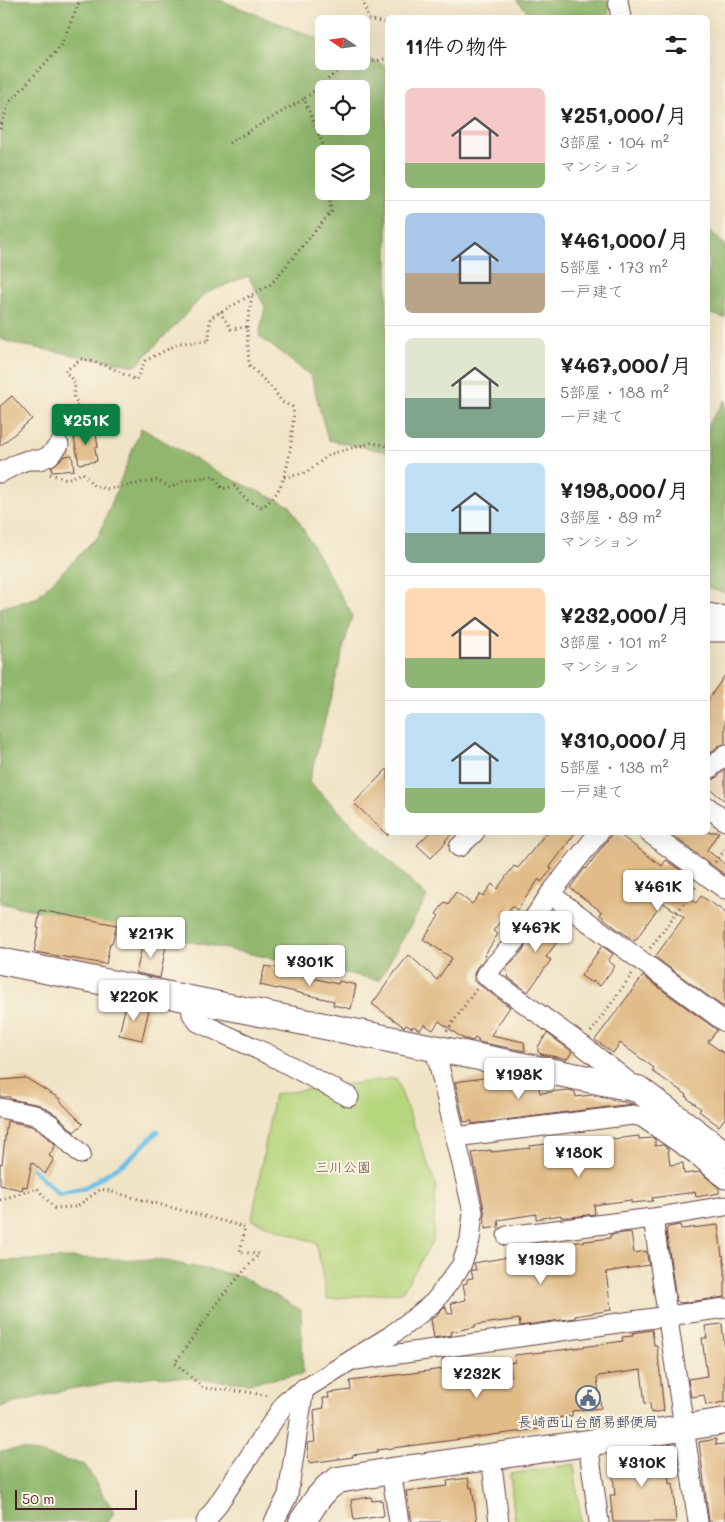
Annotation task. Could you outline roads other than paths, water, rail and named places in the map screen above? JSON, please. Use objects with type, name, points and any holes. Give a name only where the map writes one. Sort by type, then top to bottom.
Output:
[{"type":"street","points":[[618,0],[620,15]]},
{"type":"street","points":[[0,473],[28,460],[40,460],[49,456],[59,446]]},
{"type":"street","points":[[710,613],[725,616]]},
{"type":"street","points":[[710,632],[725,632]]},
{"type":"street","points":[[710,768],[725,756]]},
{"type":"street","points":[[710,810],[725,821]]},
{"type":"street","points":[[459,847],[472,835]]},
{"type":"street","points":[[531,922],[550,894],[597,835]]},
{"type":"street","points":[[652,835],[725,889]]},
{"type":"street","points":[[550,894],[725,1022]]},
{"type":"street","points":[[516,941],[485,975],[582,1045],[638,1090],[725,1154]]},
{"type":"street","points":[[0,961],[638,1090]]},
{"type":"street","points":[[190,1000],[192,1014],[198,1022],[272,1056],[349,1097]]},
{"type":"street","points":[[206,1522],[287,1400],[390,1336],[423,1311],[448,1286],[461,1266],[470,1240],[473,1212],[435,1048]]},
{"type":"street","points":[[0,1108],[35,1115],[50,1124],[81,1154]]},
{"type":"street","points":[[455,1138],[633,1115],[642,1117],[650,1122],[697,1155],[725,1179]]},
{"type":"street","points":[[507,1236],[653,1218],[725,1206]]},
{"type":"street","points":[[653,1218],[698,1522]]},
{"type":"street","points":[[350,1361],[725,1308]]},
{"type":"street","points":[[274,1522],[288,1495],[304,1388]]},
{"type":"street","points":[[288,1495],[306,1516],[328,1487],[338,1480],[725,1421]]},
{"type":"street","points":[[588,1443],[599,1522]]},
{"type":"street","points":[[491,1457],[500,1522]]},
{"type":"street","points":[[390,1471],[398,1522]]},
{"type":"waterway","points":[[26,1163],[59,1194],[83,1189],[127,1161],[158,1131]]},
{"type":"place","name":"長崎西山台簡易郵便局","points":[[588,1398]]},
{"type":"park label","name":"三川公園","points":[[343,1167]]}]
